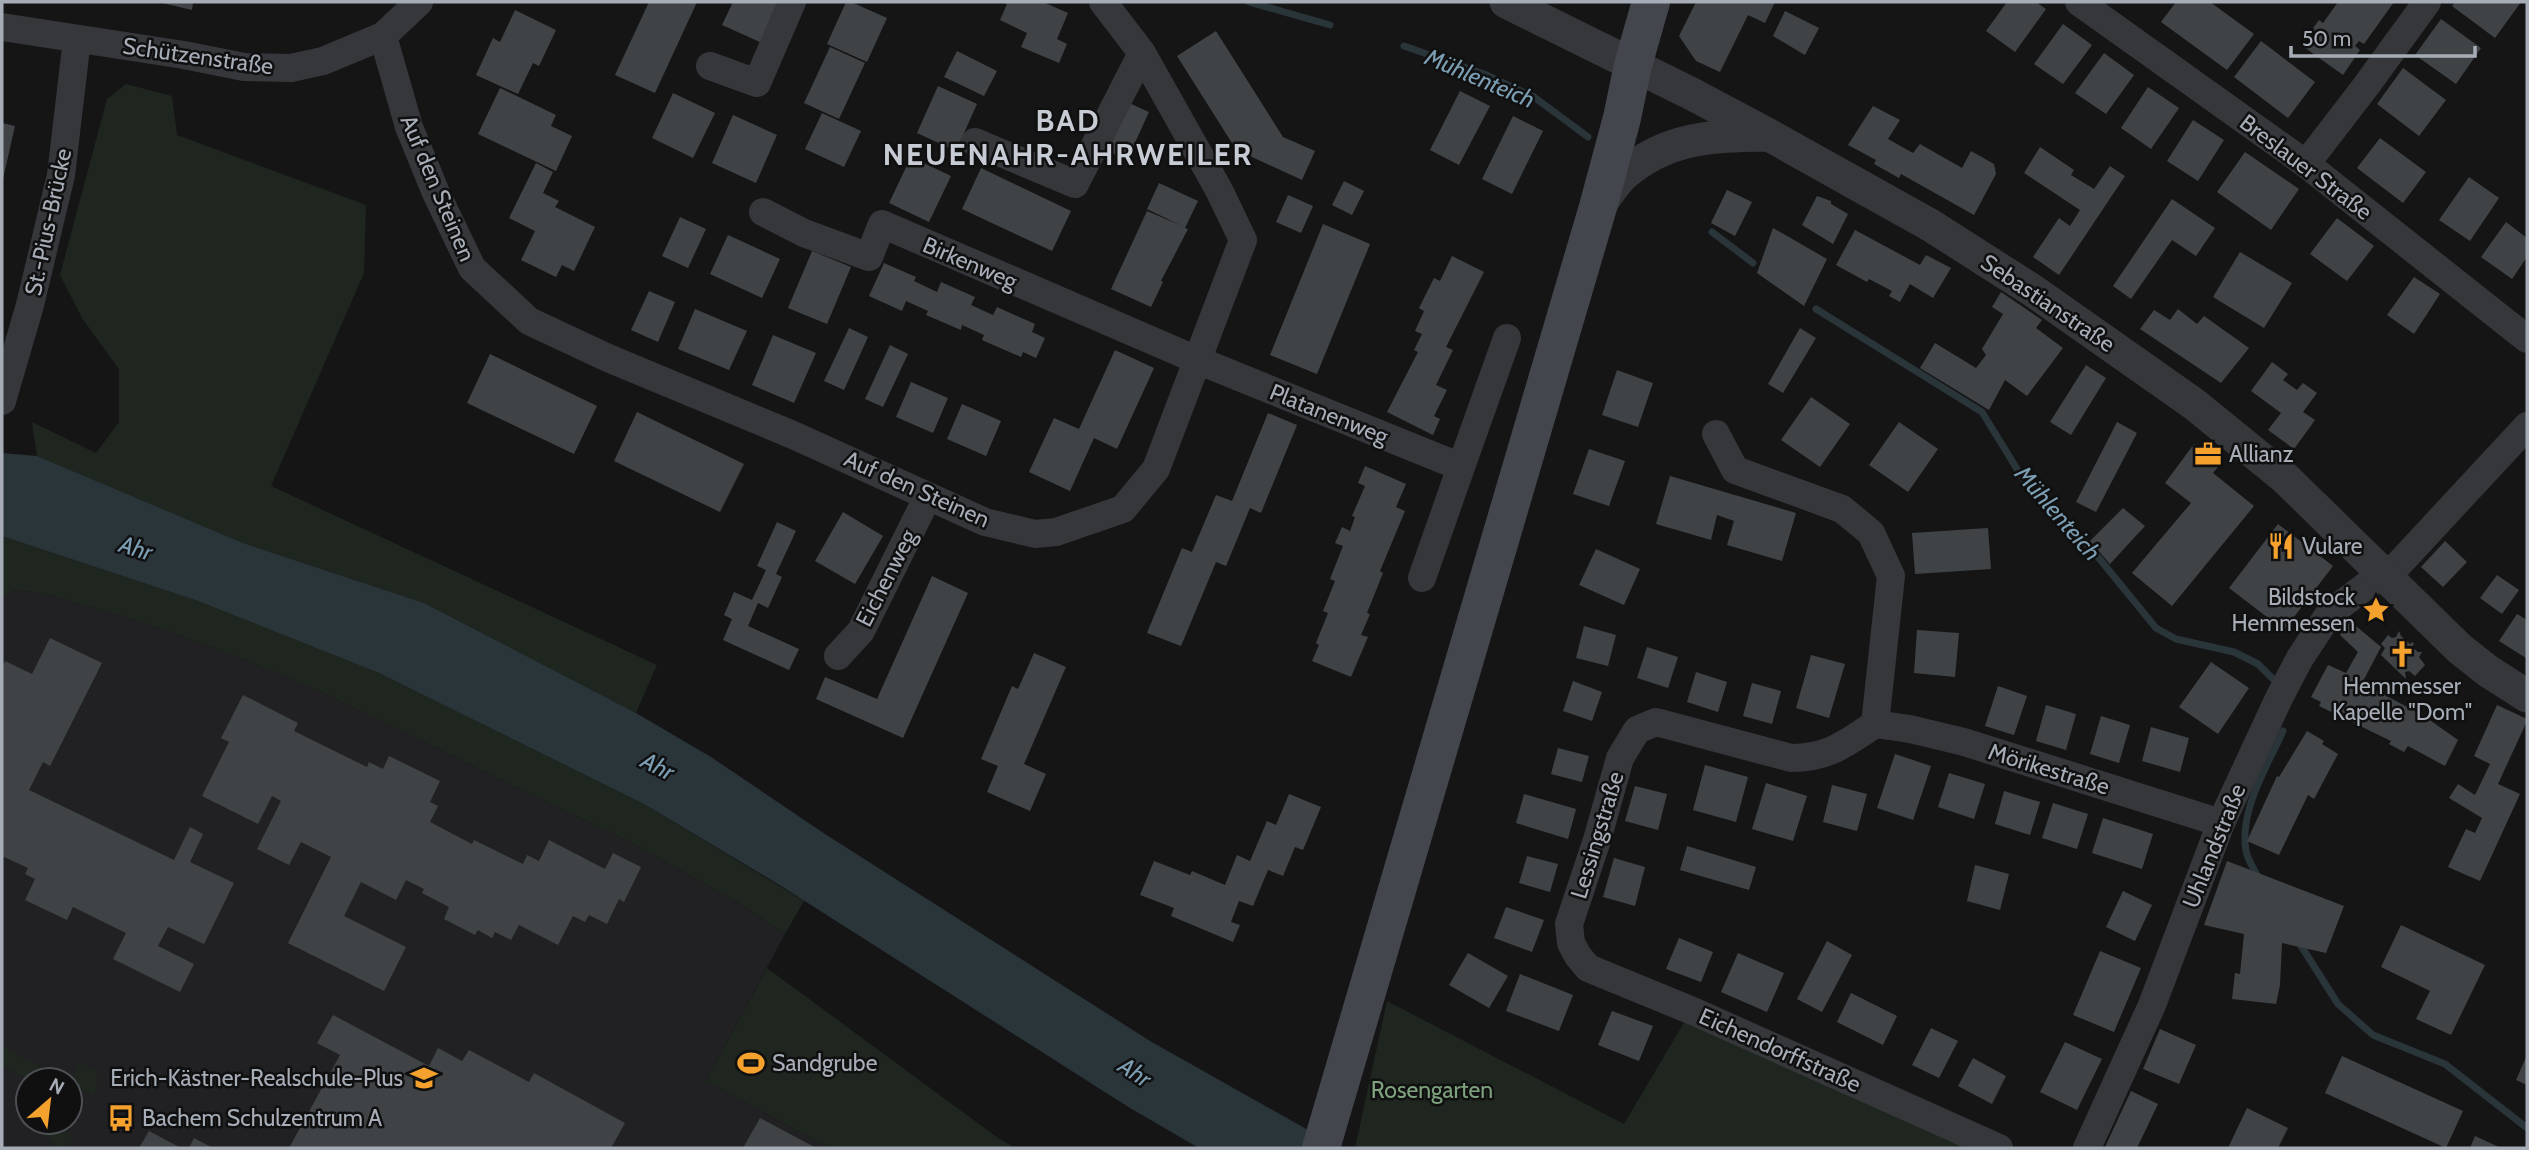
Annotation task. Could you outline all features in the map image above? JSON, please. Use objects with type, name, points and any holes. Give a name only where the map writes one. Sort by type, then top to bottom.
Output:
[{"type":"main road","points":[[1321,1148],[1598,207],[1651,2]]},
{"type":"street","name":"Schützenstraße","points":[[2,27],[244,67],[291,68],[323,61],[383,36],[419,2]]},
{"type":"street","points":[[710,66],[757,83],[792,2]]},
{"type":"street","name":"Auf den Steinen","points":[[383,36],[409,127],[436,193],[472,268],[529,321],[985,522],[1035,534],[1056,532],[1123,509],[1156,469],[1243,240],[1219,190],[1142,53],[1103,2]]},
{"type":"street","name":"Sebastianstraße","points":[[1506,2],[1769,135],[1930,225],[2032,290],[2194,404],[2285,478],[2460,649],[2527,696]]},
{"type":"street","name":"Breslauer Straße","points":[[2079,2],[2306,164],[2527,339]]},
{"type":"street","points":[[2306,164],[2427,2]]},
{"type":"street","name":"St.-Pius-Brücke","points":[[2,401],[30,305],[61,175],[77,39]]},
{"type":"street","points":[[975,142],[1075,184],[1142,53]]},
{"type":"street","points":[[1598,207],[1621,177],[1656,152],[1689,140],[1719,136],[1769,135]]},
{"type":"street","name":"Birkenweg","points":[[763,212],[804,233],[869,257],[882,224],[1197,360]]},
{"type":"street","points":[[1422,578],[1507,338]]},
{"type":"street","name":"Platanenweg","points":[[1197,360],[1461,467]]},
{"type":"street","name":"Uhlandstraße","points":[[2087,1148],[2152,1006],[2221,822],[2280,696],[2315,634],[2329,614],[2398,565],[2527,426]]},
{"type":"street","points":[[1716,434],[1735,470],[1842,509],[1871,533],[1891,576],[1875,724]]},
{"type":"street","name":"Eichenweg","points":[[838,656],[861,631],[928,496]]},
{"type":"street","name":"Lessingstraße","points":[[1571,943],[1569,924],[1620,758],[1637,730],[1656,722],[1791,758],[1812,758],[1832,752],[1875,724]]},
{"type":"street","name":"Mörikestraße","points":[[1875,724],[1964,742],[2221,822]]},
{"type":"street","name":"Eichendorffstraße","points":[[1571,943],[1588,968],[1695,1012],[1999,1148]]},
{"type":"shaded area","points":[[15,590],[42,593],[139,621],[231,654],[315,689],[636,845],[741,904],[785,934],[706,1081],[830,1148],[2,1148],[2,598]]},
{"type":"green space","points":[[126,84],[172,96],[177,135],[366,205],[364,273],[271,486],[657,665],[636,713],[424,603],[243,543],[37,456],[32,422],[96,453],[119,422],[119,369],[82,318],[60,275],[107,99]]},
{"type":"green space","points":[[2,536],[198,601],[379,673],[644,804],[804,901],[785,934],[741,904],[636,845],[315,689],[231,654],[139,621],[42,593],[15,590],[2,598]]},
{"type":"green space","points":[[767,968],[1015,1148],[830,1148],[706,1081]]},
{"type":"green space","name":"Rosengarten","points":[[1387,1001],[1624,1124],[1685,1021],[1967,1148],[1355,1148]]},
{"type":"green space","points":[[2,1046],[40,1066],[14,1066],[14,1072],[2,1065]]},
{"type":"green space","points":[[81,1061],[97,1073],[98,1082],[93,1096],[84,1090],[84,1066],[78,1066]]},
{"type":"green space","points":[[46,1136],[73,1137],[67,1148],[57,1148]]},
{"type":"water","name":"Ahr","points":[[2,453],[37,456],[243,543],[424,603],[636,713],[711,757],[825,834],[1150,1041],[1340,1148],[1199,1148],[1130,1108],[778,884],[644,804],[379,673],[198,601],[2,536]]},
{"type":"building","points":[[158,2],[193,2],[192,10]]},
{"type":"building","points":[[649,2],[697,2],[655,93],[615,75]]},
{"type":"building","points":[[733,2],[781,2],[762,43],[722,25]]},
{"type":"building","points":[[846,2],[887,18],[867,62],[827,44]]},
{"type":"building","points":[[1002,2],[1043,2],[1068,13],[1057,39],[1067,44],[1059,63],[1021,47],[1027,33],[1000,20],[1007,4]]},
{"type":"building","points":[[1696,2],[1775,2],[1765,23],[1748,15],[1720,72],[1696,61],[1679,36]]},
{"type":"building","points":[[2007,2],[2036,2],[2046,9],[2015,52],[1986,31]]},
{"type":"building","points":[[2176,2],[2210,2],[2254,34],[2227,70],[2161,22]]},
{"type":"building","points":[[2338,2],[2394,2],[2364,44],[2359,41],[2355,46],[2360,50],[2343,75],[2301,45],[2319,20],[2323,23]]},
{"type":"building","points":[[2455,2],[2521,2],[2495,38],[2452,6]]},
{"type":"building","points":[[515,10],[556,30],[539,66],[533,63],[518,94],[476,75],[493,38],[500,42]]},
{"type":"building","points":[[1785,11],[1819,28],[1805,55],[1773,36]]},
{"type":"building","points":[[2441,19],[2481,48],[2456,84],[2415,55]]},
{"type":"building","points":[[2063,24],[2092,45],[2063,84],[2034,64]]},
{"type":"building","points":[[1216,31],[1283,137],[1315,151],[1302,180],[1252,157],[1245,147],[1237,151],[1177,56]]},
{"type":"building","points":[[2261,41],[2315,82],[2288,118],[2234,77]]},
{"type":"building","points":[[830,47],[865,63],[839,119],[804,103]]},
{"type":"building","points":[[957,51],[997,71],[984,96],[944,77]]},
{"type":"building","points":[[2104,53],[2134,75],[2106,114],[2075,93]]},
{"type":"building","points":[[2403,68],[2446,100],[2419,136],[2377,104]]},
{"type":"building","points":[[938,86],[977,104],[956,151],[917,133]]},
{"type":"building","points":[[2148,87],[2179,108],[2151,149],[2121,128]]},
{"type":"building","points":[[500,88],[556,115],[551,126],[572,136],[556,171],[478,134]]},
{"type":"building","points":[[1460,91],[1490,106],[1459,165],[1430,150]]},
{"type":"building","points":[[673,93],[715,113],[693,158],[652,138]]},
{"type":"building","points":[[1129,103],[1149,112],[1127,160],[1107,151]]},
{"type":"building","points":[[1873,106],[1900,120],[1888,139],[1913,153],[1920,144],[1962,168],[1971,151],[1994,164],[1996,174],[1974,215],[1901,174],[1899,178],[1874,164],[1876,160],[1848,145]]},
{"type":"building","points":[[822,113],[861,131],[844,167],[805,149]]},
{"type":"building","points":[[733,115],[777,135],[756,183],[712,163]]},
{"type":"building","points":[[1513,116],[1543,131],[1512,194],[1482,179]]},
{"type":"building","points":[[2193,120],[2224,140],[2198,181],[2167,161]]},
{"type":"building","points":[[2,123],[15,126],[3,179],[2,179]]},
{"type":"building","points":[[2380,138],[2426,172],[2403,203],[2357,168]]},
{"type":"building","points":[[2040,147],[2074,170],[2071,175],[2094,189],[2110,166],[2125,176],[2059,275],[2033,257],[2059,218],[2070,226],[2080,210],[2024,173]]},
{"type":"building","points":[[2245,152],[2299,189],[2271,230],[2217,192]]},
{"type":"building","points":[[911,157],[951,176],[929,222],[889,203]]},
{"type":"building","points":[[536,163],[553,172],[543,193],[559,201],[555,207],[595,227],[574,271],[562,265],[556,277],[521,260],[535,231],[509,218]]},
{"type":"building","points":[[981,168],[1071,211],[1052,251],[962,209]]},
{"type":"building","points":[[2469,177],[2499,198],[2470,241],[2439,220]]},
{"type":"building","points":[[1344,181],[1364,191],[1352,215],[1332,205]]},
{"type":"building","points":[[1159,183],[1198,201],[1185,228],[1188,229],[1161,281],[1163,282],[1151,307],[1111,289],[1147,211],[1182,226],[1147,209]]},
{"type":"building","points":[[1727,190],[1752,202],[1735,236],[1711,223]]},
{"type":"building","points":[[1288,195],[1313,206],[1301,233],[1276,222]]},
{"type":"building","points":[[1817,196],[1831,201],[1831,204],[1848,214],[1833,244],[1802,225]]},
{"type":"building","points":[[2172,199],[2215,228],[2196,256],[2172,240],[2131,299],[2113,286]]},
{"type":"building","points":[[680,217],[706,229],[688,268],[662,256]]},
{"type":"building","points":[[2337,218],[2374,246],[2347,281],[2310,254]]},
{"type":"building","points":[[2506,222],[2527,238],[2527,257],[2512,279],[2481,257]]},
{"type":"building","points":[[1323,224],[1370,244],[1317,374],[1270,355]]},
{"type":"building","points":[[1773,228],[1827,259],[1804,306],[1757,273]]},
{"type":"building","points":[[1855,230],[1920,265],[1926,255],[1951,268],[1933,298],[1910,284],[1900,302],[1889,296],[1892,291],[1869,279],[1867,282],[1836,265]]},
{"type":"building","points":[[728,235],[780,259],[762,298],[710,274]]},
{"type":"building","points":[[812,251],[851,267],[827,324],[788,308]]},
{"type":"building","points":[[2240,252],[2292,283],[2264,328],[2213,297]]},
{"type":"building","points":[[1452,256],[1484,272],[1446,347],[1453,350],[1436,385],[1447,390],[1434,416],[1440,419],[1433,435],[1387,412],[1418,352],[1414,350],[1422,334],[1415,331],[1424,311],[1419,308],[1434,278],[1440,281]]},
{"type":"building","points":[[884,263],[916,277],[914,281],[937,292],[941,282],[975,297],[971,305],[993,315],[997,307],[1035,324],[1032,332],[1045,338],[1036,358],[1023,352],[1021,357],[982,340],[984,335],[962,325],[961,330],[926,315],[928,311],[906,301],[902,311],[869,296]]},
{"type":"building","points":[[2414,277],[2440,294],[2414,334],[2387,315]]},
{"type":"building","points":[[649,291],[675,302],[658,342],[631,330]]},
{"type":"building","points":[[2001,292],[2042,320],[2036,328],[2063,348],[2027,396],[2005,380],[1989,410],[1920,368],[1935,343],[1976,368],[1986,355],[1982,349],[2003,314],[1992,307]]},
{"type":"building","points":[[695,309],[747,331],[729,370],[678,349]]},
{"type":"building","points":[[2178,309],[2197,324],[2204,316],[2249,348],[2221,383],[2140,329],[2154,310],[2170,320]]},
{"type":"building","points":[[849,328],[868,337],[844,390],[824,381]]},
{"type":"building","points":[[1800,328],[1816,338],[1783,393],[1768,384]]},
{"type":"building","points":[[773,335],[816,353],[794,403],[752,385]]},
{"type":"building","points":[[890,345],[908,354],[883,407],[865,399]]},
{"type":"building","points":[[1115,350],[1154,368],[1117,449],[1094,438],[1070,491],[1029,472],[1054,418],[1079,429]]},
{"type":"building","points":[[490,354],[597,406],[574,454],[467,403]]},
{"type":"building","points":[[2272,362],[2288,374],[2283,380],[2297,390],[2303,383],[2317,393],[2303,412],[2315,420],[2294,449],[2268,430],[2281,413],[2251,391]]},
{"type":"building","points":[[2086,365],[2106,378],[2071,435],[2050,422]]},
{"type":"building","points":[[1617,370],[1653,383],[1638,427],[1602,415]]},
{"type":"building","points":[[911,382],[948,398],[933,433],[896,417]]},
{"type":"building","points":[[1811,397],[1850,424],[1820,467],[1781,440]]},
{"type":"building","points":[[962,404],[1001,421],[986,456],[947,439]]},
{"type":"building","points":[[637,412],[744,464],[720,512],[614,461]]},
{"type":"building","points":[[1268,413],[1297,425],[1261,513],[1250,508],[1226,566],[1216,562],[1181,646],[1147,633],[1182,548],[1192,552],[1216,495],[1232,501]]},
{"type":"building","points":[[1899,422],[1938,449],[1908,492],[1869,465]]},
{"type":"building","points":[[2117,422],[2137,433],[2096,512],[2076,502]]},
{"type":"building","points":[[2194,444],[2221,463],[2213,473],[2254,506],[2172,606],[2132,573],[2191,503],[2165,483]]},
{"type":"building","points":[[1589,449],[1625,461],[1609,506],[1573,494]]},
{"type":"building","points":[[1365,466],[1406,484],[1396,507],[1405,511],[1380,571],[1383,573],[1361,635],[1368,637],[1351,677],[1312,661],[1328,613],[1323,611],[1335,581],[1330,579],[1343,546],[1335,543],[1342,527],[1350,531],[1355,517],[1352,516],[1365,486],[1358,483]]},
{"type":"building","points":[[1670,476],[1796,513],[1782,561],[1727,545],[1734,521],[1717,515],[1711,540],[1656,524]]},
{"type":"building","points":[[2123,508],[2145,526],[2110,564],[2090,541]]},
{"type":"building","points":[[843,512],[883,536],[855,584],[815,561]]},
{"type":"building","points":[[777,522],[796,531],[776,574],[782,577],[768,608],[758,603],[748,626],[799,649],[789,670],[723,640],[732,619],[724,615],[734,592],[752,600],[766,570],[757,566]]},
{"type":"building","points":[[2278,524],[2333,566],[2284,630],[2229,588]]},
{"type":"building","points":[[1988,528],[1991,569],[1915,574],[1912,533]]},
{"type":"building","points":[[2445,541],[2467,562],[2443,587],[2421,567]]},
{"type":"building","points":[[1596,549],[1640,569],[1624,605],[1579,585]]},
{"type":"building","points":[[2497,575],[2519,590],[2502,614],[2480,598]]},
{"type":"building","points":[[932,576],[968,593],[903,738],[816,699],[825,677],[877,699]]},
{"type":"building","points":[[2517,614],[2527,620],[2526,658],[2499,641]]},
{"type":"building","points":[[2350,621],[2381,647],[2362,683],[2424,716],[2458,740],[2445,766],[2408,746],[2404,752],[2389,744],[2391,741],[2319,706],[2321,702],[2311,697],[2328,665],[2346,673],[2358,652],[2340,635]]},
{"type":"building","points":[[1584,626],[1616,635],[1608,666],[1576,658]]},
{"type":"building","points":[[1917,630],[1959,633],[1955,677],[1914,673]]},
{"type":"building","name":"Hemmesser Kapelle \"Dom\"","points":[[2399,631],[2410,644],[2414,644],[2412,647],[2422,652],[2419,657],[2425,665],[2415,676],[2409,671],[2405,672],[2406,679],[2381,655],[2385,648],[2381,644],[2388,635],[2396,637]]},
{"type":"building","points":[[50,638],[102,663],[50,766],[43,762],[29,790],[174,860],[190,827],[203,834],[190,862],[234,883],[204,944],[168,927],[158,946],[194,964],[180,992],[113,959],[126,933],[73,907],[67,920],[25,900],[35,879],[25,874],[28,868],[2,856],[2,669],[5,661],[32,674]]},
{"type":"building","points":[[1647,647],[1678,657],[1668,688],[1637,678]]},
{"type":"building","points":[[1034,653],[1066,667],[1024,764],[1046,774],[1030,811],[987,792],[998,766],[981,759],[1012,686],[1018,689]]},
{"type":"building","points":[[1811,655],[1845,664],[1829,718],[1796,708]]},
{"type":"building","points":[[2211,662],[2249,688],[2218,734],[2179,707]]},
{"type":"building","points":[[1696,672],[1727,682],[1718,712],[1687,702]]},
{"type":"building","points":[[1573,681],[1602,692],[1592,721],[1563,711]]},
{"type":"building","points":[[1752,683],[1781,691],[1772,724],[1743,716]]},
{"type":"building","points":[[1998,686],[2027,696],[2014,735],[1985,726]]},
{"type":"building","points":[[243,695],[298,723],[294,731],[367,767],[369,762],[383,769],[389,756],[440,781],[430,802],[438,806],[430,822],[472,844],[474,840],[523,864],[527,855],[539,861],[549,840],[605,869],[613,853],[641,867],[624,902],[619,899],[607,924],[589,915],[585,922],[573,916],[558,945],[519,925],[511,940],[495,932],[492,938],[478,930],[475,935],[444,919],[449,907],[422,893],[424,889],[406,880],[396,900],[361,882],[344,916],[406,947],[384,991],[288,943],[331,857],[301,842],[289,865],[257,849],[281,801],[272,796],[258,824],[202,796],[229,742],[221,738]]},
{"type":"building","points":[[2046,705],[2076,714],[2066,750],[2036,741]]},
{"type":"building","points":[[2497,705],[2527,719],[2498,784],[2520,794],[2480,881],[2448,867],[2466,829],[2475,833],[2482,818],[2449,798],[2458,784],[2475,795],[2490,764],[2474,756]]},
{"type":"building","points":[[2101,716],[2130,725],[2119,763],[2090,754]]},
{"type":"building","points":[[2151,727],[2189,738],[2180,772],[2142,761]]},
{"type":"building","points":[[2307,731],[2338,754],[2314,799],[2308,795],[2279,855],[2247,841],[2277,776],[2279,777]]},
{"type":"building","points":[[1558,748],[1589,756],[1582,782],[1551,774]]},
{"type":"building","points":[[1895,754],[1931,766],[1913,820],[1877,808]]},
{"type":"building","points":[[1705,765],[1748,777],[1736,822],[1693,810]]},
{"type":"building","points":[[1949,773],[1985,784],[1974,819],[1938,807]]},
{"type":"building","points":[[1766,783],[1807,796],[1793,841],[1752,829]]},
{"type":"building","points":[[1832,785],[1867,794],[1857,831],[1823,822]]},
{"type":"building","points":[[1635,786],[1667,794],[1658,830],[1625,821]]},
{"type":"building","points":[[2004,791],[2040,802],[2030,835],[1995,824]]},
{"type":"building","points":[[1289,794],[1321,807],[1303,850],[1295,847],[1283,876],[1268,870],[1253,906],[1239,901],[1231,922],[1240,925],[1233,942],[1171,916],[1174,908],[1140,895],[1154,861],[1190,875],[1192,871],[1225,885],[1237,855],[1250,861],[1267,821],[1276,825]]},
{"type":"building","points":[[1524,794],[1576,809],[1568,839],[1516,823]]},
{"type":"building","points":[[2053,803],[2088,814],[2077,849],[2042,838]]},
{"type":"building","points":[[2103,818],[2153,834],[2142,869],[2092,853]]},
{"type":"building","points":[[1687,846],[1756,867],[1749,890],[1680,870]]},
{"type":"building","points":[[1527,856],[1558,864],[1550,892],[1519,883]]},
{"type":"building","points":[[1614,858],[1645,867],[1635,906],[1603,897]]},
{"type":"building","points":[[2227,861],[2344,906],[2326,953],[2282,943],[2280,985],[2276,1004],[2232,999],[2235,973],[2240,974],[2244,934],[2204,925]]},
{"type":"building","points":[[1975,865],[2009,874],[2000,910],[1967,901]]},
{"type":"building","points":[[2123,891],[2152,905],[2135,941],[2106,927]]},
{"type":"building","points":[[1506,907],[1544,920],[1532,952],[1494,938]]},
{"type":"building","points":[[2401,925],[2485,965],[2451,1035],[2416,1019],[2430,991],[2381,967]]},
{"type":"building","points":[[1679,938],[1713,952],[1701,982],[1666,969]]},
{"type":"building","points":[[1827,941],[1852,955],[1822,1012],[1797,999]]},
{"type":"building","points":[[2100,951],[2141,968],[2114,1032],[2073,1015]]},
{"type":"building","points":[[1468,953],[1508,976],[1489,1008],[1449,985]]},
{"type":"building","points":[[1738,953],[1784,973],[1767,1012],[1721,992]]},
{"type":"building","points":[[1520,974],[1573,995],[1559,1031],[1506,1011]]},
{"type":"building","points":[[1851,993],[1897,1016],[1883,1045],[1837,1022]]},
{"type":"building","points":[[1612,1011],[1653,1026],[1639,1061],[1598,1045]]},
{"type":"building","name":"Erich-Kästner-Realschule-Plus","points":[[333,1015],[429,1066],[438,1048],[462,1061],[469,1050],[529,1082],[534,1073],[625,1123],[611,1148],[289,1148],[340,1055],[317,1043]]},
{"type":"building","points":[[1931,1028],[1958,1041],[1939,1078],[1912,1065]]},
{"type":"building","points":[[2160,1029],[2196,1045],[2179,1084],[2143,1069]]},
{"type":"building","points":[[2065,1042],[2102,1059],[2077,1110],[2040,1092]]},
{"type":"building","points":[[2527,1055],[2527,1085],[2516,1080]]},
{"type":"building","points":[[2342,1056],[2463,1111],[2446,1148],[2325,1093]]},
{"type":"building","points":[[1973,1058],[2006,1076],[1992,1104],[1958,1086]]},
{"type":"building","points":[[2131,1091],[2158,1104],[2137,1148],[2107,1148],[2105,1147]]},
{"type":"building","points":[[2247,1108],[2288,1128],[2278,1148],[2228,1148]]},
{"type":"building","points":[[760,1118],[816,1148],[743,1148]]},
{"type":"building","points":[[149,1131],[181,1148],[139,1148]]},
{"type":"building","points":[[2475,1136],[2501,1148],[2470,1148]]},
{"type":"building","points":[[194,1138],[213,1148],[189,1148]]},
{"type":"waterway","name":"Mühlenteich","points":[[1249,2],[1330,25]]},
{"type":"waterway","name":"Mühlenteich","points":[[1404,46],[1484,74],[1534,97],[1588,137]]},
{"type":"waterway","name":"Mühlenteich","points":[[1712,232],[1753,263]]},
{"type":"waterway","name":"Mühlenteich","points":[[1816,309],[1982,412],[2025,482],[2089,546],[2156,628],[2176,639],[2234,652],[2258,664],[2273,679]]},
{"type":"waterway","name":"Mühlenteich","points":[[2260,880],[2246,851],[2247,820],[2256,789],[2283,731]]},
{"type":"waterway","name":"Mühlenteich","points":[[2298,941],[2338,1004],[2373,1035],[2445,1064],[2527,1128]]},
{"type":"place","name":"Allianz","points":[[2208,454]]},
{"type":"place","name":"Vulare","points":[[2281,546]]},
{"type":"place","name":"Bildstock Hemmessen","points":[[2376,610]]},
{"type":"place","name":"Hemmesser Kapelle \"Dom\"","points":[[2402,654]]},
{"type":"place","name":"Sandgrube","points":[[751,1063]]},
{"type":"place","name":"Erich-Kästner-Realschule-Plus","points":[[424,1078]]},
{"type":"place","name":"Bachem Schulzentrum A","points":[[121,1118]]},
{"type":"district","name":"BAD NEUENAHR-AHRWEILER","points":[[1068,137]]}]
